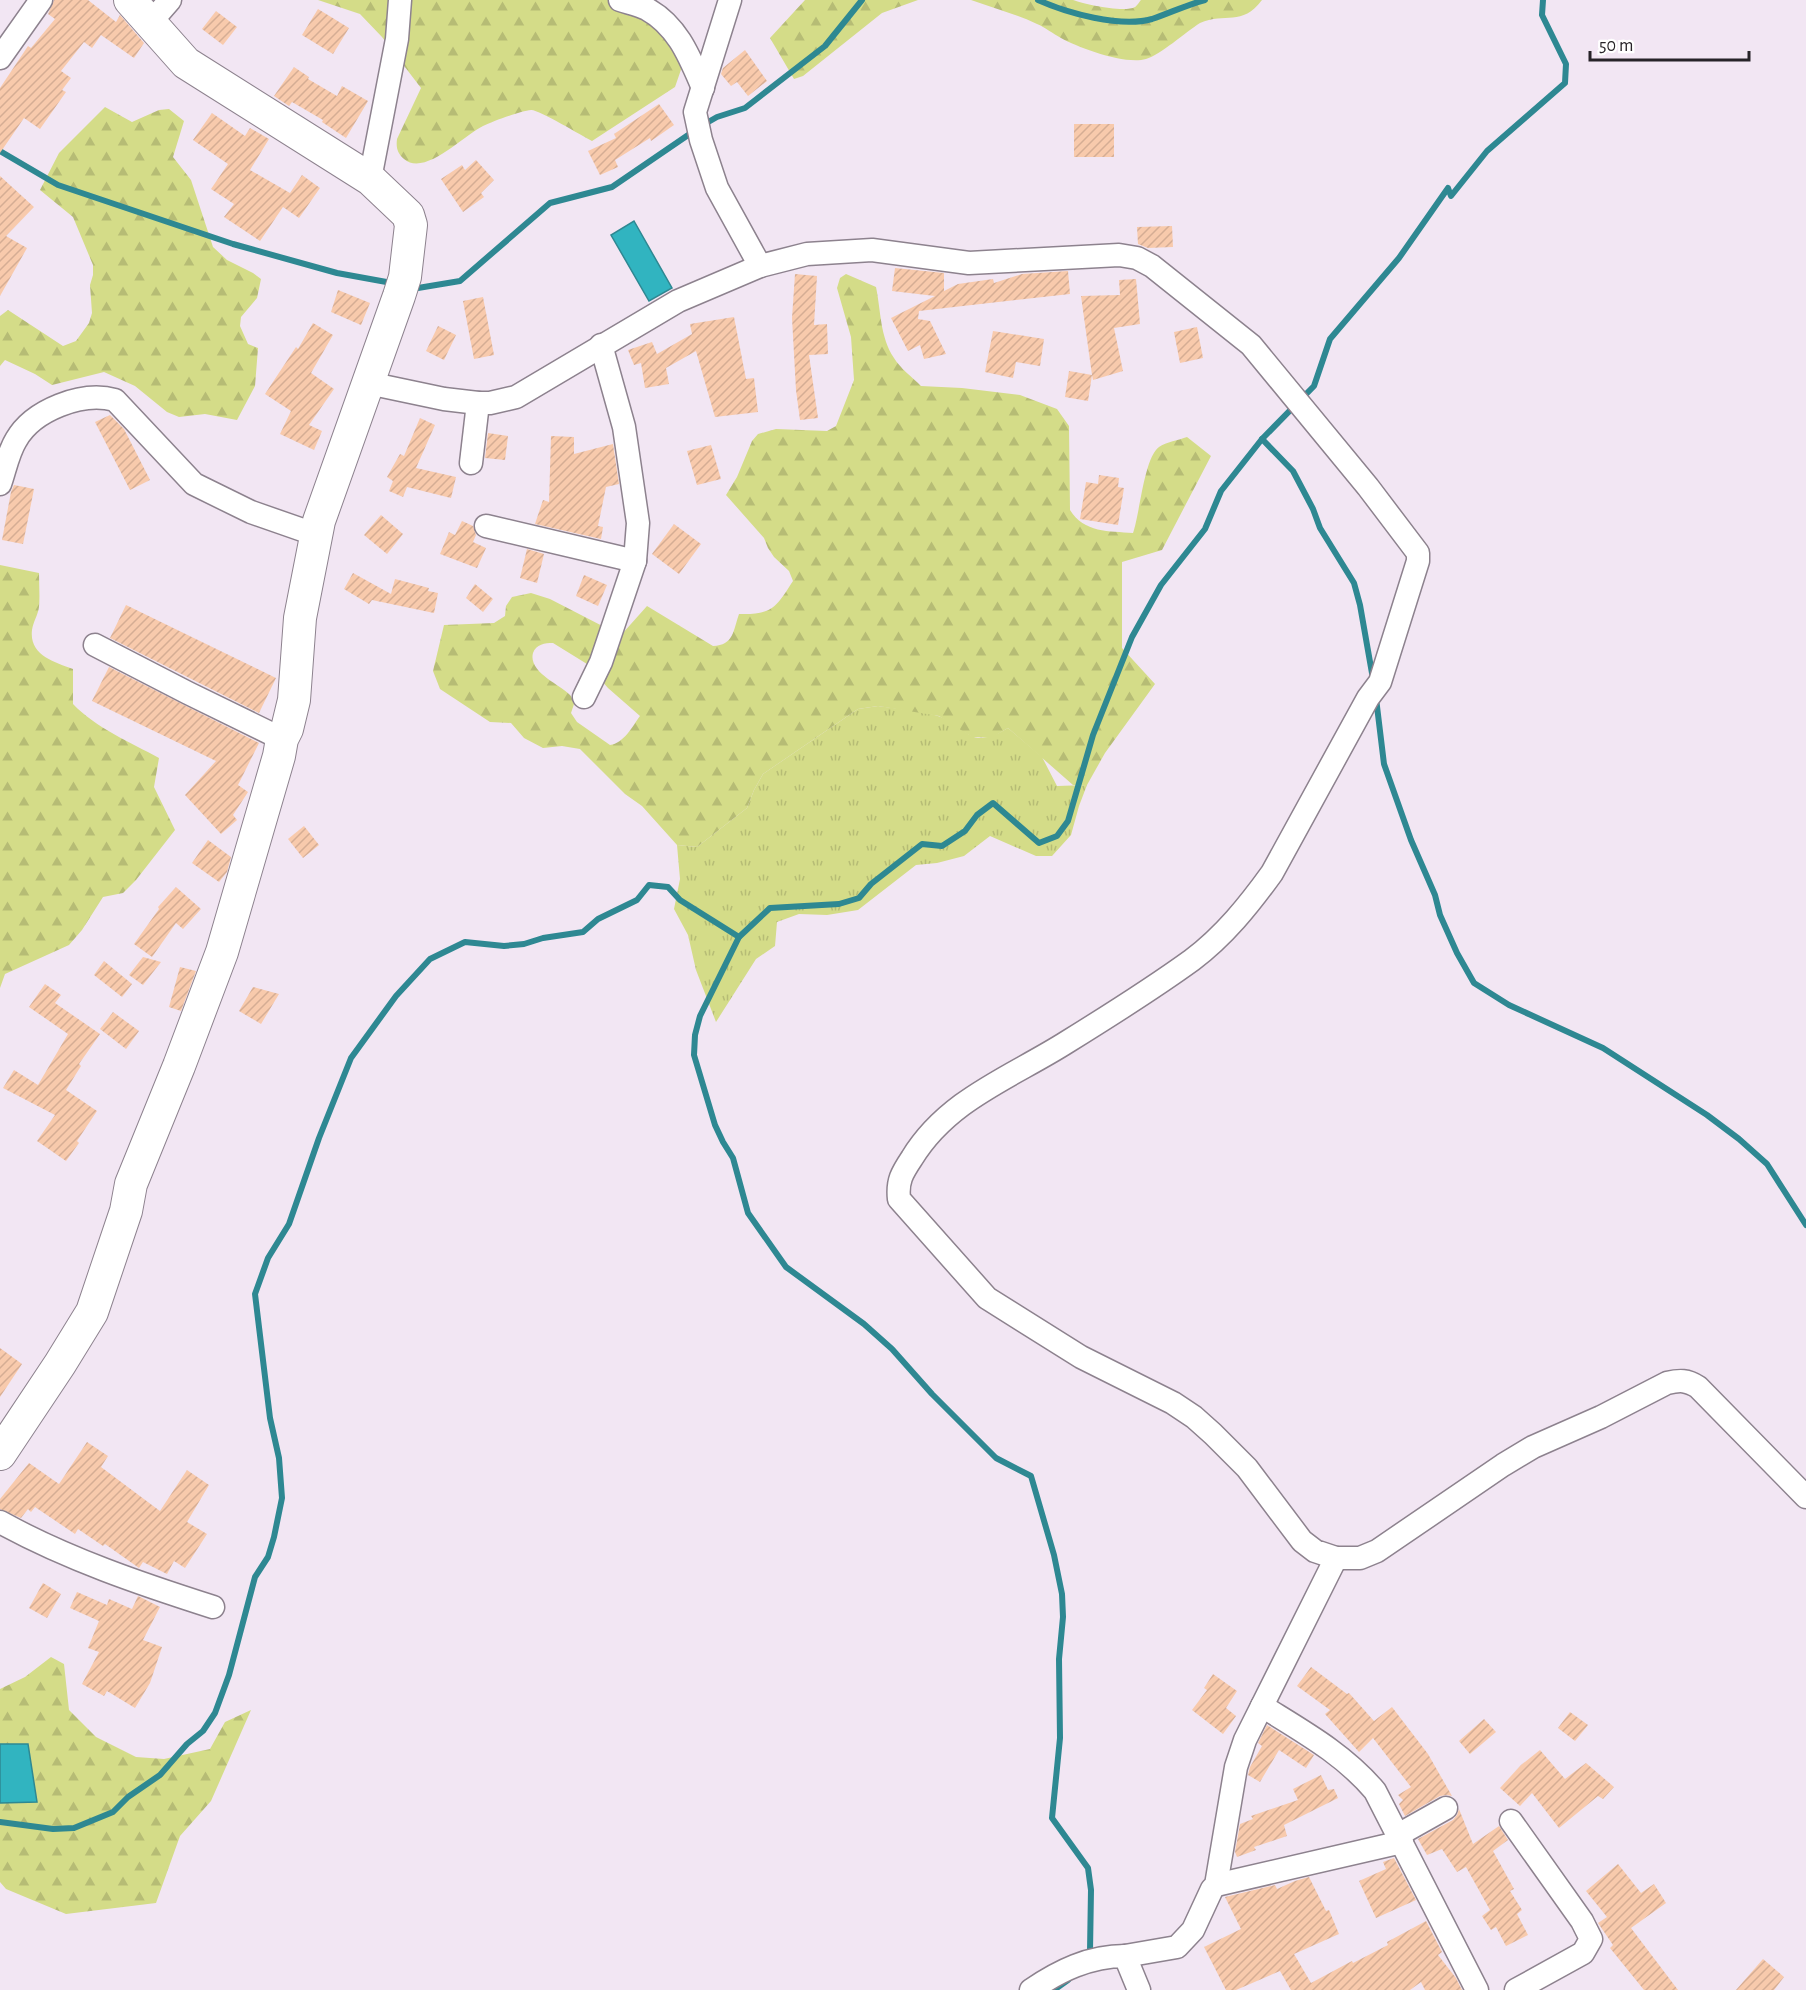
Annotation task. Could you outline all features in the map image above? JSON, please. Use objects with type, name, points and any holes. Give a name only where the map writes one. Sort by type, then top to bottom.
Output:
[{"type":"street","points":[[0,58],[41,0]]},
{"type":"street","points":[[0,1454],[92,1312],[126,1211],[130,1184],[222,952],[294,700],[300,618],[320,521],[402,286],[411,225],[408,215],[370,179],[198,73],[176,54],[140,12],[170,0]]},
{"type":"street","points":[[370,179],[397,39],[400,0]]},
{"type":"street","points":[[620,0],[657,16],[673,31],[687,52],[703,88]]},
{"type":"street","points":[[730,0],[695,112],[701,140],[717,188],[760,266]]},
{"type":"street","points":[[368,383],[444,399],[478,403],[490,404],[516,397],[678,301],[760,266],[807,254],[872,250],[969,263],[1022,262],[1119,255],[1137,258],[1152,266],[1251,345],[1267,362],[1368,487],[1419,557],[1374,690],[1272,873],[1236,919],[1193,959],[1065,1044],[963,1102],[928,1135],[903,1173],[898,1185],[899,1199],[987,1298],[1081,1357],[1173,1403],[1194,1418],[1246,1468],[1302,1541],[1315,1551],[1336,1558],[1360,1558],[1377,1551],[1533,1446],[1601,1417],[1667,1383],[1677,1381],[1691,1383],[1698,1387],[1806,1497]]},
{"type":"street","points":[[584,697],[601,662],[635,561],[638,523],[624,427],[601,345]]},
{"type":"street","points":[[0,484],[16,440],[28,425],[50,410],[70,402],[81,398],[103,397],[115,400],[194,484],[251,512],[317,535]]},
{"type":"street","points":[[471,462],[478,403]]},
{"type":"street","points":[[486,526],[635,561]]},
{"type":"street","points":[[95,645],[282,739]]},
{"type":"street","points":[[0,1522],[77,1559],[150,1587],[213,1607]]},
{"type":"street","points":[[1216,1885],[1236,1767],[1245,1740],[1336,1558]]},
{"type":"street","points":[[1262,1706],[1334,1752],[1359,1773],[1375,1791],[1477,1990]]},
{"type":"street","points":[[1031,1990],[1083,1963],[1177,1947],[1193,1930],[1216,1885],[1400,1838],[1446,1808]]},
{"type":"street","points":[[1511,1821],[1582,1921],[1591,1939],[1583,1953],[1516,1990]]},
{"type":"street","points":[[1125,1956],[1139,1990]]},
{"type":"green space","points":[[318,0],[634,0],[684,61],[675,87],[592,141],[551,118],[531,110],[488,124],[433,159],[423,163],[413,163],[404,159],[400,154],[397,139],[421,88],[382,37],[360,14]]},
{"type":"green space","points":[[805,0],[918,0],[882,13],[803,76],[794,79],[770,38]]},
{"type":"green space","points":[[971,0],[1073,0],[1095,6],[1130,9],[1141,0],[1262,0],[1255,8],[1240,16],[1200,23],[1146,59],[1126,60],[1090,51],[1029,20]]},
{"type":"green space","points":[[105,107],[132,122],[159,110],[169,109],[184,121],[173,157],[191,180],[213,247],[227,260],[261,279],[257,298],[241,317],[240,326],[248,344],[258,348],[255,386],[237,420],[205,414],[179,417],[167,412],[135,386],[104,372],[52,385],[5,360],[0,366],[0,316],[8,310],[63,346],[76,341],[89,323],[92,313],[90,285],[93,265],[73,217],[40,190],[59,153]]},
{"type":"green space","points":[[846,274],[876,287],[883,333],[889,350],[899,365],[921,386],[1020,395],[1057,409],[1069,426],[1070,510],[1076,518],[1090,527],[1133,533],[1150,462],[1154,453],[1162,445],[1187,437],[1211,456],[1162,550],[1122,562],[1122,648],[1155,684],[1105,753],[1087,785],[1073,785],[1008,728],[991,738],[972,737],[939,716],[878,706],[858,709],[763,774],[747,808],[697,847],[677,845],[642,806],[625,794],[580,749],[562,746],[543,748],[524,738],[511,723],[490,722],[440,689],[433,671],[444,625],[494,623],[505,616],[506,606],[512,597],[531,593],[550,599],[622,634],[647,606],[713,646],[729,640],[739,614],[759,613],[772,608],[793,581],[789,571],[774,557],[764,538],[726,495],[737,477],[752,441],[758,434],[776,429],[827,431],[836,426],[854,380],[851,337],[837,288],[840,278]],"holes":[[[553,643],[587,664],[608,688],[640,716],[627,734],[615,744],[610,745],[577,722],[571,713],[574,704],[570,696],[540,672],[535,666],[533,653],[539,646]]]},
{"type":"green space","points":[[0,565],[39,573],[39,607],[32,630],[34,646],[44,656],[73,669],[73,704],[82,713],[114,734],[159,758],[154,787],[175,830],[123,893],[103,897],[82,930],[69,945],[5,974],[0,988]]},
{"type":"green space","points":[[878,706],[938,716],[977,738],[995,735],[1008,728],[1042,757],[1057,786],[1087,785],[1071,835],[1052,856],[1036,856],[990,836],[964,856],[937,863],[916,865],[858,910],[827,915],[799,914],[777,922],[775,946],[756,959],[716,1022],[696,970],[688,935],[674,909],[680,879],[677,845],[697,847],[747,808],[763,774],[858,709]]},
{"type":"green space","points":[[51,1657],[64,1664],[69,1710],[96,1737],[136,1757],[164,1759],[210,1749],[225,1722],[251,1710],[211,1801],[180,1836],[156,1903],[66,1914],[6,1889],[0,1882],[0,1803],[37,1801],[28,1744],[0,1744],[0,1689],[25,1677]]},
{"type":"water","points":[[634,221],[672,288],[649,301],[611,235]]},
{"type":"water","points":[[0,1744],[28,1744],[37,1802],[0,1803]]},
{"type":"building","points":[[54,0],[88,0],[116,22],[120,15],[144,43],[134,58],[101,35],[92,48],[84,42],[61,71],[71,78],[62,90],[66,92],[40,129],[24,118],[0,153],[0,88],[28,46],[31,48],[55,19],[48,14]]},
{"type":"building","points":[[318,9],[349,28],[333,54],[302,35]]},
{"type":"building","points":[[216,11],[237,27],[223,45],[202,29]]},
{"type":"building","points":[[745,50],[767,81],[748,96],[737,82],[731,86],[721,74],[723,68]]},
{"type":"building","points":[[294,67],[309,77],[308,79],[337,96],[342,86],[368,101],[346,138],[322,122],[323,120],[292,102],[289,106],[274,96]]},
{"type":"building","points":[[659,104],[674,125],[651,141],[650,138],[615,160],[618,167],[600,175],[588,151],[616,138],[614,134]]},
{"type":"building","points":[[212,113],[245,136],[250,128],[269,139],[250,170],[290,193],[302,175],[320,188],[299,218],[283,207],[260,241],[224,217],[234,204],[211,189],[228,164],[193,140]]},
{"type":"building","points":[[1074,124],[1114,124],[1114,157],[1074,157]]},
{"type":"building","points":[[476,160],[494,180],[481,193],[484,197],[463,212],[441,179],[462,165],[465,170]]},
{"type":"building","points":[[0,176],[34,207],[6,236],[27,248],[0,296]]},
{"type":"building","points":[[1172,226],[1173,247],[1148,248],[1138,244],[1137,227]]},
{"type":"building","points":[[895,268],[944,273],[944,291],[958,284],[993,279],[994,283],[1022,274],[1068,271],[1070,294],[919,311],[918,319],[930,321],[946,354],[924,359],[920,345],[908,351],[891,318],[935,296],[892,291]]},
{"type":"building","points":[[795,274],[817,276],[814,325],[827,324],[828,354],[809,355],[818,418],[800,420],[792,318]]},
{"type":"building","points":[[1136,279],[1140,324],[1114,328],[1123,371],[1093,380],[1081,296],[1120,295],[1119,280]]},
{"type":"building","points":[[338,290],[370,303],[361,325],[331,312]]},
{"type":"building","points":[[483,297],[494,355],[474,359],[463,301]]},
{"type":"building","points":[[734,317],[746,379],[754,378],[758,412],[715,417],[696,351],[666,368],[669,384],[645,388],[641,363],[634,365],[628,350],[652,342],[657,354],[692,334],[690,324]]},
{"type":"building","points":[[313,323],[333,335],[311,373],[334,389],[309,425],[322,431],[314,450],[280,434],[291,411],[265,394],[296,347],[298,349]]},
{"type":"building","points":[[438,326],[456,335],[444,360],[426,351]]},
{"type":"building","points":[[1197,327],[1203,358],[1180,363],[1174,332]]},
{"type":"building","points":[[993,331],[1044,339],[1040,366],[1016,362],[1013,378],[985,372]]},
{"type":"building","points":[[1069,371],[1092,375],[1088,401],[1065,397]]},
{"type":"building","points":[[110,415],[124,429],[150,480],[130,490],[95,422]]},
{"type":"building","points":[[420,418],[435,425],[416,468],[456,477],[451,498],[407,487],[403,497],[389,491],[393,481],[387,477],[400,454],[404,456]]},
{"type":"building","points":[[488,433],[508,436],[505,460],[485,458]]},
{"type":"building","points":[[551,436],[574,437],[574,454],[613,444],[619,484],[606,487],[598,526],[603,527],[601,539],[535,524],[543,500],[549,502]]},
{"type":"building","points":[[711,445],[721,479],[697,485],[687,451]]},
{"type":"building","points":[[1099,475],[1119,478],[1118,487],[1124,488],[1118,525],[1080,519],[1086,482],[1098,484]]},
{"type":"building","points":[[14,485],[34,489],[23,544],[2,540]]},
{"type":"building","points":[[381,515],[403,534],[387,554],[364,535]]},
{"type":"building","points":[[462,521],[473,526],[476,535],[473,542],[486,548],[477,568],[440,554],[449,532],[455,535]]},
{"type":"building","points":[[674,524],[701,544],[679,574],[652,554]]},
{"type":"building","points":[[527,549],[544,554],[537,583],[520,578]]},
{"type":"building","points":[[353,573],[391,594],[395,579],[429,588],[428,591],[438,593],[434,613],[372,600],[369,604],[344,589]]},
{"type":"building","points":[[584,575],[607,585],[598,606],[576,596]]},
{"type":"building","points":[[475,584],[493,599],[483,612],[466,598]]},
{"type":"building","points":[[126,605],[276,678],[259,713],[110,638]]},
{"type":"building","points":[[109,667],[259,743],[238,785],[248,792],[233,815],[237,820],[221,834],[185,795],[216,761],[92,701]]},
{"type":"building","points":[[304,826],[319,845],[303,858],[288,839]]},
{"type":"building","points":[[208,840],[231,857],[227,872],[219,882],[192,863]]},
{"type":"building","points":[[176,887],[201,909],[183,929],[176,923],[152,957],[134,944],[159,909],[158,907]]},
{"type":"building","points":[[143,957],[161,962],[143,985],[129,975]]},
{"type":"building","points":[[104,961],[132,984],[122,997],[94,975]]},
{"type":"building","points":[[180,967],[196,971],[181,1011],[169,1007]]},
{"type":"building","points":[[45,984],[61,995],[55,1003],[100,1034],[79,1064],[81,1066],[66,1090],[97,1111],[66,1161],[37,1141],[55,1115],[3,1088],[14,1070],[38,1085],[68,1034],[29,1007]]},
{"type":"building","points":[[253,987],[279,994],[261,1024],[239,1011]]},
{"type":"building","points":[[113,1012],[139,1031],[126,1049],[100,1029]]},
{"type":"building","points":[[0,1348],[22,1364],[0,1397]]},
{"type":"building","points":[[87,1442],[108,1456],[101,1467],[160,1511],[187,1470],[209,1485],[187,1522],[207,1534],[185,1568],[174,1561],[167,1574],[143,1562],[139,1568],[105,1544],[103,1546],[78,1529],[75,1534],[35,1507],[31,1512],[28,1509],[21,1518],[0,1509],[0,1499],[29,1463],[59,1484]]},
{"type":"building","points":[[43,1583],[61,1594],[47,1618],[29,1608]]},
{"type":"building","points":[[77,1592],[107,1605],[109,1599],[132,1609],[138,1596],[160,1607],[143,1640],[162,1647],[150,1683],[135,1708],[107,1691],[104,1696],[82,1684],[99,1652],[88,1648],[99,1621],[70,1608]]},
{"type":"building","points":[[1311,1667],[1347,1694],[1349,1693],[1374,1721],[1392,1707],[1428,1754],[1452,1796],[1440,1796],[1405,1816],[1399,1804],[1403,1800],[1398,1795],[1411,1787],[1373,1738],[1359,1752],[1325,1714],[1330,1710],[1297,1686]]},
{"type":"building","points":[[1213,1674],[1237,1691],[1226,1708],[1236,1716],[1223,1734],[1192,1710],[1207,1690],[1204,1688]]},
{"type":"building","points":[[1570,1712],[1588,1725],[1575,1741],[1558,1728]]},
{"type":"building","points":[[1484,1719],[1496,1732],[1470,1754],[1459,1741]]},
{"type":"building","points":[[1267,1725],[1314,1755],[1306,1768],[1279,1750],[1260,1782],[1248,1775],[1262,1746],[1258,1743]]},
{"type":"building","points":[[1540,1750],[1565,1779],[1586,1763],[1614,1787],[1603,1799],[1598,1796],[1559,1828],[1532,1793],[1520,1806],[1500,1788],[1521,1765]]},
{"type":"building","points":[[1321,1775],[1328,1790],[1334,1789],[1338,1798],[1284,1825],[1287,1836],[1254,1847],[1256,1850],[1237,1857],[1235,1852],[1240,1824],[1253,1819],[1251,1816],[1298,1800],[1293,1789]]},
{"type":"building","points":[[1459,1809],[1473,1844],[1499,1826],[1508,1840],[1493,1851],[1514,1889],[1510,1891],[1522,1910],[1517,1914],[1528,1935],[1506,1946],[1496,1927],[1491,1930],[1482,1916],[1490,1910],[1466,1867],[1457,1872],[1442,1849],[1427,1855],[1418,1839],[1453,1820]]},
{"type":"building","points":[[1394,1858],[1416,1900],[1376,1918],[1359,1881],[1386,1869],[1383,1862]]},
{"type":"building","points":[[1618,1864],[1641,1893],[1654,1884],[1666,1903],[1631,1928],[1678,1990],[1644,1990],[1610,1948],[1613,1945],[1598,1923],[1607,1917],[1586,1891]]},
{"type":"building","points":[[1309,1877],[1326,1911],[1329,1910],[1339,1934],[1294,1954],[1311,1983],[1388,1945],[1387,1942],[1426,1921],[1442,1952],[1438,1955],[1456,1978],[1462,1990],[1425,1990],[1421,1982],[1410,1990],[1291,1990],[1280,1971],[1236,1990],[1226,1990],[1204,1947],[1241,1929],[1225,1897],[1275,1885],[1277,1889]]},
{"type":"building","points":[[1763,1959],[1784,1977],[1774,1990],[1736,1990]]},
{"type":"waterway","points":[[703,125],[717,117],[745,108],[825,46],[862,0]]},
{"type":"waterway","points":[[1038,0],[1078,14],[1125,22],[1152,19],[1205,0]]},
{"type":"waterway","points":[[1087,1955],[1090,1951],[1091,1890],[1088,1868],[1052,1818],[1060,1738],[1059,1659],[1063,1617],[1062,1594],[1054,1555],[1031,1476],[996,1458],[932,1394],[892,1349],[864,1324],[786,1267],[748,1213],[733,1158],[715,1125],[694,1055],[695,1035],[700,1016],[739,937],[770,908],[839,904],[859,898],[871,884],[922,844],[942,846],[965,831],[977,815],[993,803],[1039,843],[1057,836],[1068,821],[1093,735],[1132,637],[1161,585],[1205,529],[1221,491],[1262,439],[1314,386],[1330,339],[1399,258],[1448,188],[1451,196],[1487,151],[1565,83],[1566,64],[1542,15],[1543,0]]},
{"type":"waterway","points":[[411,287],[418,288],[460,281],[550,203],[612,187],[694,131]]},
{"type":"waterway","points":[[0,151],[58,185],[233,244],[337,273],[392,283]]},
{"type":"waterway","points":[[1262,439],[1293,471],[1313,509],[1320,528],[1354,583],[1373,679]]},
{"type":"waterway","points":[[1376,698],[1384,764],[1411,840],[1435,895],[1440,915],[1474,983],[1509,1005],[1603,1048],[1707,1115],[1767,1164],[1806,1225]]},
{"type":"waterway","points":[[0,1822],[53,1829],[74,1828],[113,1812],[128,1797],[160,1775],[187,1744],[203,1731],[215,1713],[229,1675],[255,1577],[268,1557],[282,1498],[279,1458],[270,1418],[255,1294],[268,1258],[289,1224],[319,1138],[351,1058],[396,996],[430,959],[465,942],[504,946],[583,932],[598,919],[637,900],[649,885],[668,887],[680,900],[739,937]]},
{"type":"waterway","points":[[1054,1990],[1068,1980]]}]
